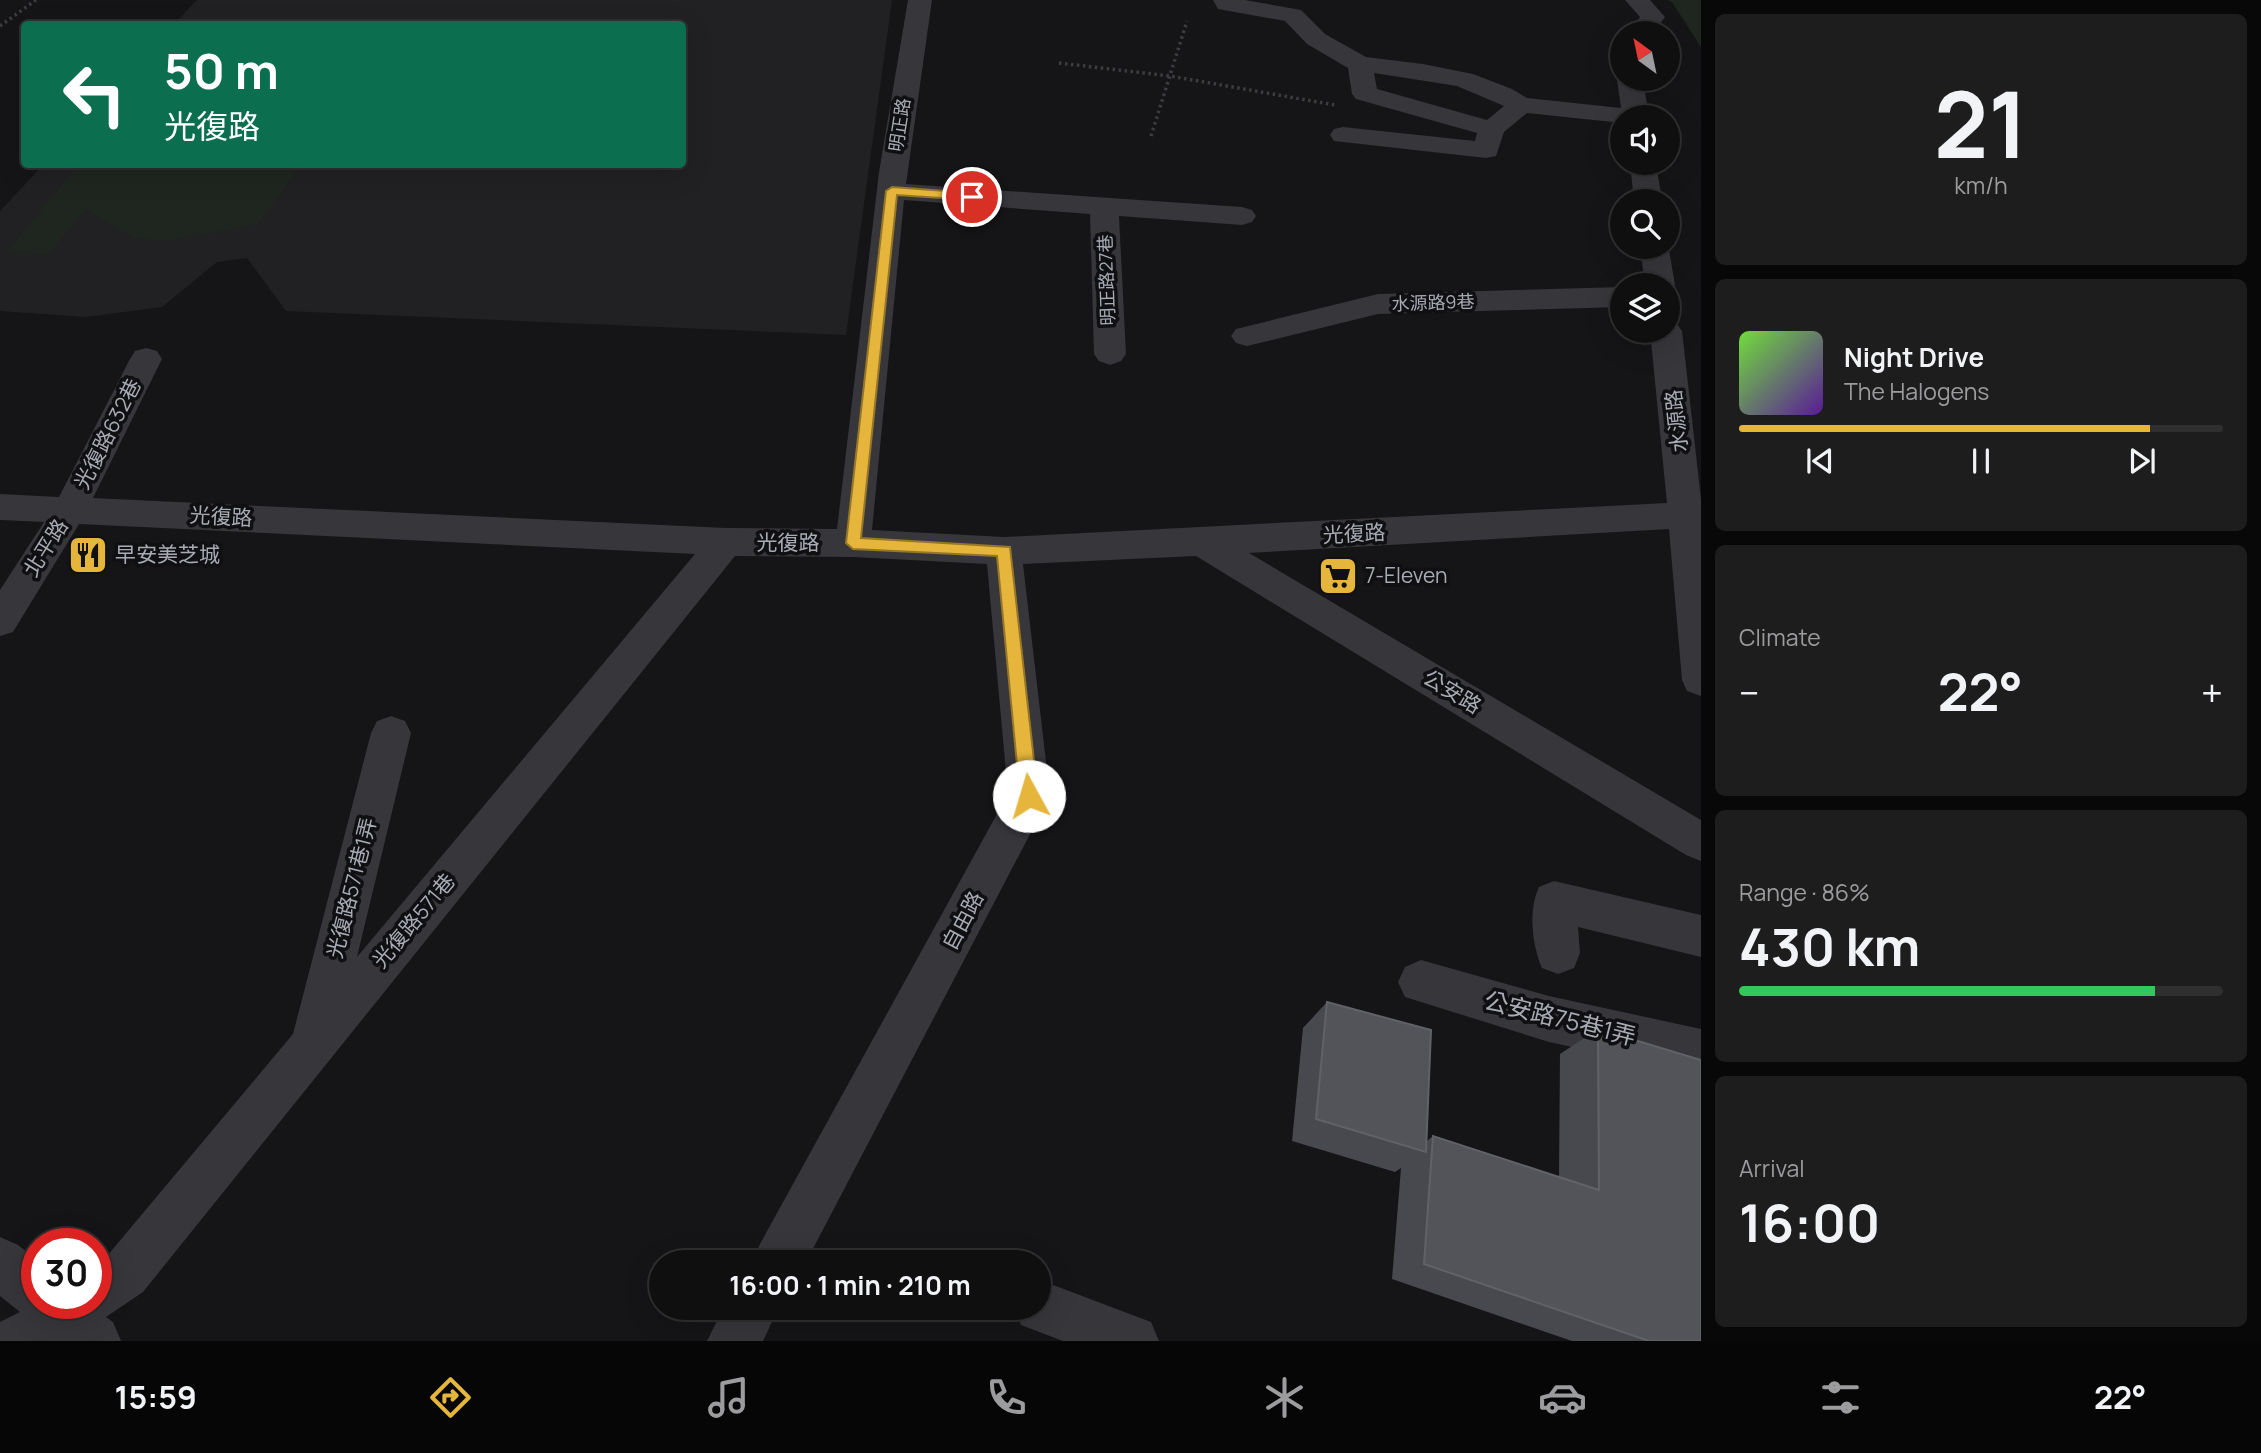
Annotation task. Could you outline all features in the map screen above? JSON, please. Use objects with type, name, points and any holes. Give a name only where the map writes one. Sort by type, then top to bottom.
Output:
[{"type":"street","name":"明正路","points":[[853,543],[892,191],[920,0]]},
{"type":"street","points":[[1224,0],[1226,4],[1293,15],[1316,39],[1360,64],[1446,76],[1499,90],[1521,105],[1610,114]]},
{"type":"street","points":[[1637,0],[1653,17],[1650,21]]},
{"type":"street","points":[[1360,64],[1365,94],[1492,129]]},
{"type":"street","points":[[1343,135],[1486,150],[1492,129],[1521,105]]},
{"type":"street","name":"明正路27巷","points":[[892,191],[1242,216]]},
{"type":"street","name":"明正路27巷","points":[[1104,207],[1110,354]]},
{"type":"street","name":"水源路9巷","points":[[1247,336],[1378,304],[1610,297]]},
{"type":"street","name":"水源路","points":[[1668,343],[1693,514],[1701,680]]},
{"type":"street","name":"光復路632巷","points":[[71,510],[146,359]]},
{"type":"street","name":"光復路","points":[[0,508],[726,542],[853,543],[1004,551],[1693,514]]},
{"type":"street","name":"北平路","points":[[0,621],[71,510]]},
{"type":"street","name":"光復路571巷","points":[[112,1282],[125,1273],[726,542]]},
{"type":"street","name":"公安路","points":[[1202,542],[1701,842]]},
{"type":"street","name":"自由路","points":[[784,1250],[1029,796],[1004,551]]},
{"type":"street","name":"光復路571巷1弄","points":[[313,1042],[391,733]]},
{"type":"street","points":[[1558,953],[1554,901],[1701,936]]},
{"type":"street","name":"公安路75巷1弄","points":[[1421,982],[1549,1019],[1701,1052]]},
{"type":"street","points":[[0,1262],[21,1276]]},
{"type":"street","points":[[1051,1310],[1132,1341]]},
{"type":"street","name":"光復路571巷","points":[[19,1341],[55,1319]]},
{"type":"street","points":[[734,1341],[746,1320]]},
{"type":"path","points":[[0,26],[36,0]]},
{"type":"path","points":[[1151,136],[1186,21]]},
{"type":"path","points":[[1059,63],[1170,76],[1342,106]]},
{"type":"shaded area","points":[[197,0],[892,0],[846,335],[286,311],[247,258],[217,262],[162,307],[86,317],[0,311],[0,211],[40,168],[686,168],[686,21],[177,21]]},
{"type":"shaded area","points":[[1667,0],[1701,0],[1701,47],[1672,2]]},
{"type":"shaded area","points":[[76,168],[299,168],[258,224],[169,241],[133,238],[86,209],[48,255],[7,252]]},
{"type":"building","points":[[1327,1002],[1431,1030],[1426,1152],[1316,1119]]},
{"type":"building","points":[[1598,1029],[1701,1060],[1701,1341],[1649,1341],[1424,1264],[1433,1136],[1599,1190]]},
{"type":"place","name":"早安美芝城","points":[[88,555]]},
{"type":"place","name":"7-Eleven","points":[[1338,576]]},
{"type":"route","points":[[972,197],[892,191],[853,543],[1004,551],[1029,796]]}]
